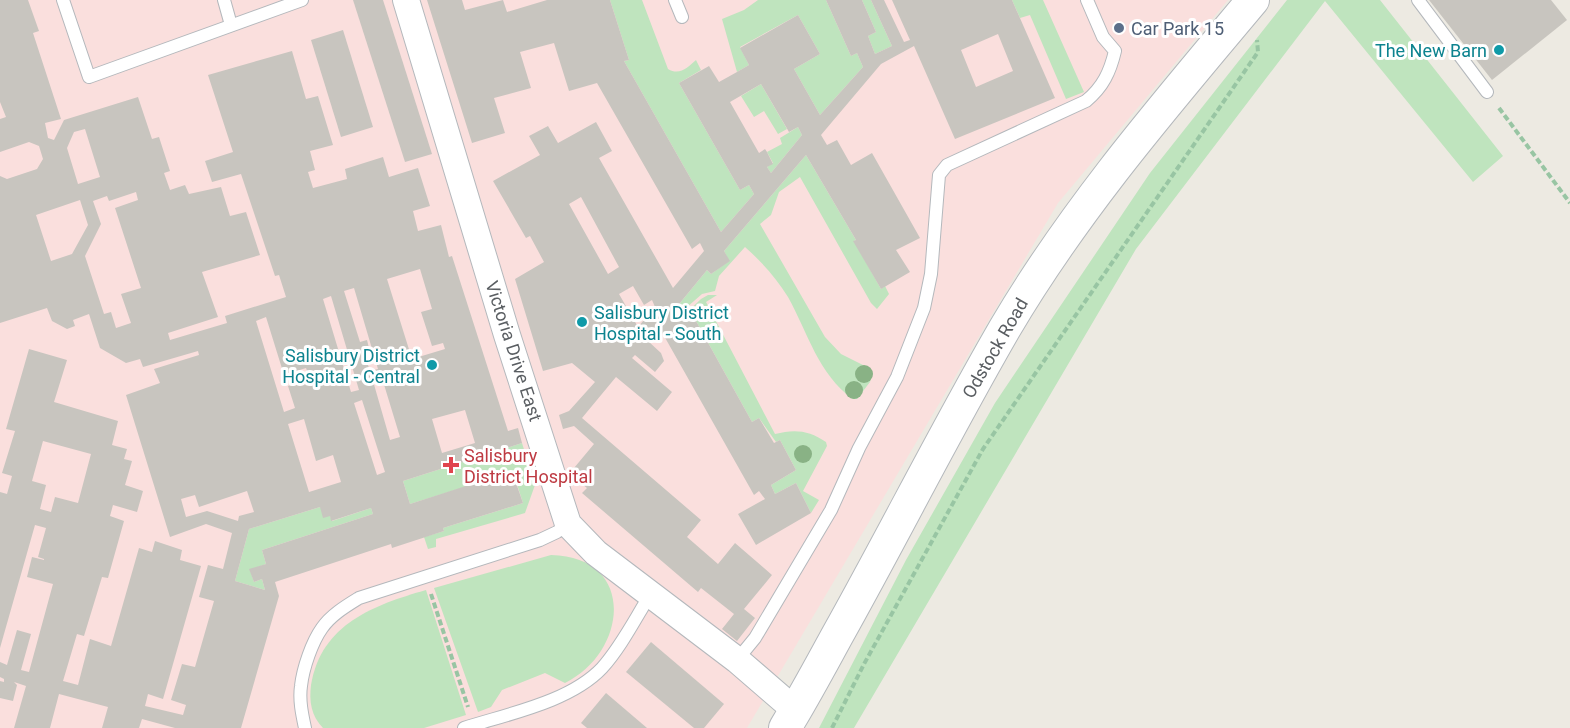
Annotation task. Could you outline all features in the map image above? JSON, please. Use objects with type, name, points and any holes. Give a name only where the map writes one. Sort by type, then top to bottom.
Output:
[{"type":"street","name":"Victoria Drive East","points":[[406,0],[507,335],[568,524],[596,553],[737,660],[790,719]]},
{"type":"street","name":"Odstock Road","points":[[790,719],[1006,327],[1040,272],[1073,221],[1253,0]]},
{"type":"lane","points":[[63,0],[89,77],[302,0]]},
{"type":"lane","points":[[224,0],[231,25]]},
{"type":"lane","points":[[675,0],[682,17]]},
{"type":"lane","points":[[737,660],[755,638],[831,510],[897,377],[924,308],[931,274],[939,175],[947,165],[1086,101],[1107,78],[1116,51],[1103,37],[1087,0]]},
{"type":"lane","points":[[1418,0],[1486,92]]},
{"type":"lane","points":[[305,728],[301,710],[301,686],[308,661],[323,627],[339,611],[359,598],[540,540],[568,524]]},
{"type":"lane","points":[[469,726],[563,695],[580,686],[605,663],[650,595]]},
{"type":"path","points":[[832,728],[864,664],[983,449],[1258,52],[1256,32]]},
{"type":"path","points":[[1486,92],[1570,203]]},
{"type":"path","points":[[425,576],[469,726]]},
{"type":"shaded area","name":"Salisbury District Hospital","points":[[0,0],[1228,0],[1058,203],[747,728],[0,728]]},
{"type":"green space","points":[[610,0],[642,0],[668,69],[680,71],[696,60],[701,70],[679,83],[740,190],[749,185],[754,194],[721,232],[624,61],[629,60]]},
{"type":"green space","points":[[758,0],[826,0],[851,56],[857,53],[863,67],[820,115],[794,69],[820,54],[798,15],[740,47],[749,65],[737,72],[722,19],[744,10]]},
{"type":"green space","points":[[862,0],[871,0],[892,46],[875,54],[868,36],[876,32]]},
{"type":"green space","points":[[1012,0],[1043,0],[1084,92],[1066,99],[1030,15],[1020,18]]},
{"type":"green space","points":[[1287,0],[1380,0],[1503,156],[1473,182],[1325,1],[1136,249],[854,728],[819,728],[906,560],[995,403],[1150,173]]},
{"type":"green space","points":[[761,84],[787,129],[778,134],[764,111],[754,117],[741,96]]},
{"type":"green space","points":[[798,127],[802,135],[771,173],[767,167],[773,163],[767,152],[782,144],[780,138]]},
{"type":"green space","points":[[806,155],[856,240],[854,241],[881,289],[885,286],[889,294],[877,309],[871,303],[800,177],[779,192],[771,215],[760,224],[825,337],[841,354],[863,365],[872,374],[870,382],[857,399],[853,399],[831,378],[815,352],[788,297],[768,270],[745,247],[719,276],[715,291],[702,294],[678,315],[675,309],[707,270],[711,274],[729,261],[724,251]]},
{"type":"green space","points":[[708,295],[717,295],[706,302],[775,434],[789,431],[801,432],[814,435],[826,442],[827,446],[803,491],[819,500],[811,513],[796,483],[775,494],[771,485],[796,470],[780,440],[776,442],[759,418],[752,422],[691,312],[683,316]]},
{"type":"green space","points":[[522,443],[535,485],[525,513],[436,539],[436,547],[428,549],[424,537],[444,531],[443,528],[523,503],[513,472],[410,504],[403,481]]},
{"type":"green space","points":[[320,507],[332,521],[371,508],[373,514],[262,550],[266,564],[250,570],[254,582],[262,579],[265,590],[235,581],[249,529]]},
{"type":"green space","points":[[551,555],[579,560],[599,572],[610,588],[614,608],[611,630],[601,651],[586,669],[565,683],[545,673],[502,690],[491,707],[478,712],[434,588]]},
{"type":"green space","points":[[426,590],[466,715],[424,728],[323,728],[313,713],[310,691],[317,664],[326,647],[338,632],[353,620],[388,603]]},
{"type":"building","name":"Salisbury District Hospital - Central","points":[[0,0],[28,0],[39,31],[33,33],[61,119],[45,123],[48,138],[54,140],[64,120],[138,97],[152,139],[159,137],[170,171],[164,173],[170,190],[185,185],[189,194],[221,187],[230,216],[246,212],[260,255],[202,272],[218,317],[168,333],[170,340],[227,323],[225,316],[286,297],[279,275],[275,276],[241,174],[212,182],[205,161],[233,152],[208,75],[292,51],[306,99],[318,96],[333,145],[310,151],[315,170],[308,172],[313,188],[347,179],[345,169],[383,157],[389,177],[418,168],[430,206],[413,211],[418,231],[441,225],[449,257],[452,256],[508,431],[518,428],[522,443],[403,481],[410,504],[512,471],[523,503],[443,528],[444,531],[392,548],[391,544],[275,582],[279,596],[241,728],[175,728],[142,719],[139,728],[102,728],[108,707],[59,694],[50,728],[14,728],[26,686],[14,682],[17,685],[13,701],[0,698],[0,681],[4,682],[4,679],[0,677],[0,662],[7,665],[17,630],[31,634],[21,670],[29,672],[53,584],[27,577],[32,557],[44,560],[38,557],[46,528],[35,525],[0,648],[0,492],[7,494],[12,476],[2,473],[15,431],[6,429],[29,349],[67,360],[54,402],[118,421],[112,445],[127,449],[124,459],[132,461],[125,485],[143,491],[137,512],[113,505],[110,516],[124,521],[108,578],[102,577],[84,636],[77,634],[63,681],[78,685],[90,639],[111,646],[139,548],[152,552],[155,541],[182,550],[180,560],[201,566],[163,699],[148,694],[145,706],[183,715],[186,705],[171,700],[182,664],[195,667],[214,601],[199,597],[208,565],[223,569],[232,533],[206,524],[170,537],[126,395],[160,383],[154,369],[199,355],[198,351],[143,367],[140,359],[126,363],[100,348],[89,314],[73,320],[75,326],[67,329],[52,321],[47,308],[0,323],[0,176],[7,179],[37,169],[43,159],[39,146],[29,142],[0,152],[0,119],[6,117],[0,102]],"holes":[[[85,129],[100,177],[78,184],[67,148],[74,132]],[[136,192],[138,200],[115,208],[141,288],[121,294],[131,323],[116,328],[111,312],[104,314],[85,256],[101,224],[93,201],[107,196],[109,201]],[[80,200],[88,225],[72,254],[51,261],[36,215]],[[420,269],[432,309],[421,312],[432,346],[443,343],[445,349],[412,359],[387,279]],[[354,288],[378,369],[370,371],[364,353],[370,352],[367,340],[360,342],[344,291]],[[331,296],[359,390],[351,392],[323,299]],[[266,317],[284,375],[306,368],[310,379],[288,386],[295,408],[284,412],[256,321]],[[382,378],[400,437],[390,440],[373,381]],[[362,400],[385,472],[377,475],[354,403]],[[465,410],[475,443],[442,453],[432,419]],[[304,419],[316,461],[333,455],[341,482],[309,492],[288,424]],[[43,441],[91,454],[78,503],[55,497],[51,512],[40,509],[46,485],[32,481]],[[247,491],[254,512],[239,516],[238,521],[207,511],[186,517],[181,499],[195,495],[199,507]],[[320,507],[323,518],[330,516],[331,521],[371,508],[373,514],[262,550],[266,564],[249,569],[254,582],[262,579],[265,590],[235,581],[249,529]]]},
{"type":"building","points":[[353,0],[383,0],[432,154],[405,162]]},
{"type":"building","name":"Salisbury District Hospital - South","points":[[427,0],[462,0],[465,10],[503,0],[507,12],[547,0],[610,0],[629,60],[624,61],[721,232],[754,194],[749,185],[740,190],[679,83],[709,66],[719,82],[737,72],[749,65],[740,48],[798,15],[820,54],[794,69],[820,115],[863,67],[857,53],[851,56],[826,0],[862,0],[876,32],[868,36],[875,54],[892,46],[871,0],[884,0],[904,42],[910,40],[892,0],[1012,0],[1055,98],[955,139],[914,46],[881,64],[821,135],[827,145],[837,140],[851,165],[872,153],[920,238],[896,250],[910,272],[881,289],[853,241],[856,240],[806,155],[724,251],[730,261],[711,274],[707,270],[675,309],[680,318],[691,312],[752,422],[759,418],[774,443],[780,440],[796,470],[771,485],[775,494],[796,483],[811,513],[756,545],[738,514],[765,499],[759,491],[754,495],[659,327],[648,341],[661,353],[664,361],[655,372],[635,355],[632,358],[672,392],[657,411],[616,377],[582,418],[701,520],[687,537],[718,564],[735,543],[772,575],[744,609],[755,618],[737,641],[722,629],[734,614],[701,588],[698,592],[582,493],[587,488],[578,481],[583,475],[574,468],[594,444],[574,426],[563,429],[559,415],[569,411],[595,382],[572,363],[543,371],[515,279],[544,262],[530,236],[526,238],[493,181],[540,155],[529,136],[548,126],[558,143],[596,122],[612,151],[599,158],[673,288],[704,251],[700,243],[692,249],[597,83],[569,91],[554,43],[520,52],[531,88],[494,98],[505,133],[472,143]],"holes":[[[998,34],[1013,71],[976,87],[961,50]],[[761,84],[789,132],[798,127],[802,135],[771,173],[767,167],[773,164],[767,152],[765,149],[759,153],[730,102]],[[581,197],[619,267],[608,274],[569,204]],[[633,286],[644,305],[652,300],[655,307],[638,327],[619,294]]]},
{"type":"building","name":"The New Barn","points":[[1429,0],[1551,0],[1567,20],[1492,80]]},
{"type":"building","points":[[343,30],[373,127],[341,137],[311,40]]},
{"type":"building","points":[[651,642],[724,704],[704,728],[694,728],[626,672]]},
{"type":"building","points":[[606,693],[647,728],[587,728],[581,723]]},
{"type":"place","name":"Car Park 15","points":[[1119,28]]},
{"type":"place","name":"The New Barn","points":[[1499,50]]},
{"type":"place","name":"Salisbury District Hospital - South","points":[[582,322]]},
{"type":"place","name":"Salisbury District Hospital - Central","points":[[432,365]]},
{"type":"place","name":"Salisbury District Hospital","points":[[451,465]]}]
